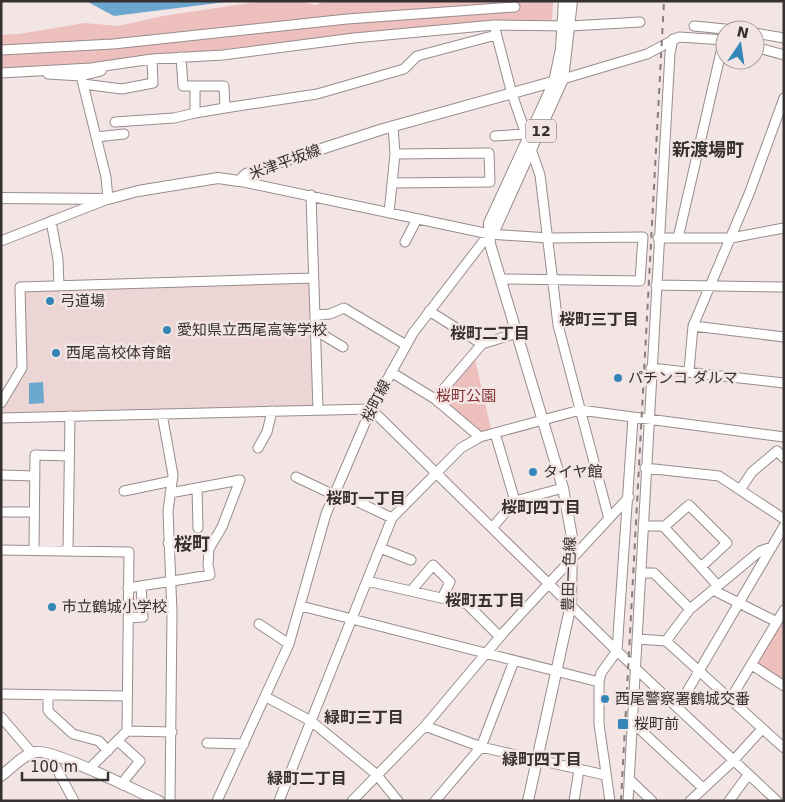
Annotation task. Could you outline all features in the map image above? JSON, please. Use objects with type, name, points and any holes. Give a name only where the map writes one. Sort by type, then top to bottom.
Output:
[{"type":"main road","name":"豊田一色線","points":[[564,1],[566,23]]},
{"type":"main road","name":"豊田一色線","points":[[489,234],[496,227],[531,153],[558,81],[560,56],[572,1]]},
{"type":"main road","name":"豊田一色線","points":[[528,801],[571,604],[572,537],[563,488],[500,279],[489,234],[489,223],[526,137],[558,81]]},
{"type":"main road","name":"米津平坂線","points":[[1,198],[108,199],[138,191],[218,178],[239,181],[246,174],[253,171],[393,126],[558,81]]},
{"type":"main road","points":[[1,776],[32,753],[42,752],[89,770],[159,801]]},
{"type":"street","points":[[1,50],[113,44],[347,19],[516,7]]},
{"type":"street","points":[[1,73],[120,64],[152,59],[224,55],[354,38],[494,26],[640,22]]},
{"type":"street","points":[[494,26],[512,94],[544,190],[558,325],[609,519]]},
{"type":"street","points":[[694,26],[715,28]]},
{"type":"street","points":[[115,122],[174,118],[317,94],[404,69],[417,56],[496,35]]},
{"type":"street","points":[[765,35],[784,38]]},
{"type":"street","points":[[558,81],[647,54],[673,39],[685,36],[715,39]]},
{"type":"street","points":[[628,801],[658,238],[670,53],[673,39]]},
{"type":"street","points":[[765,50],[784,55]]},
{"type":"street","points":[[181,57],[183,86],[224,86],[225,108]]},
{"type":"street","points":[[42,71],[49,75],[122,89],[154,83],[152,59]]},
{"type":"street","points":[[82,80],[120,64]]},
{"type":"street","points":[[678,238],[717,70]]},
{"type":"street","points":[[1,241],[108,199],[106,176],[82,80]]},
{"type":"street","points":[[195,86],[196,113]]},
{"type":"street","points":[[689,371],[693,326],[749,194],[784,98]]},
{"type":"street","points":[[389,212],[395,154],[393,126]]},
{"type":"street","points":[[96,137],[124,134]]},
{"type":"street","points":[[494,136],[526,137]]},
{"type":"street","points":[[392,183],[490,182],[489,153],[395,154]]},
{"type":"street","points":[[239,181],[489,234],[549,238],[643,237],[640,281],[500,279]]},
{"type":"street","points":[[311,195],[318,409]]},
{"type":"street","points":[[405,242],[417,219]]},
{"type":"street","points":[[51,221],[58,259],[59,286]]},
{"type":"street","points":[[658,238],[731,238],[784,228]]},
{"type":"street","name":"桜町線","points":[[301,606],[334,493],[371,410],[406,345],[489,234]]},
{"type":"street","points":[[1,403],[22,368],[20,287],[314,278]]},
{"type":"street","points":[[656,285],[784,287]]},
{"type":"street","points":[[315,315],[330,314],[344,308],[406,345]]},
{"type":"street","points":[[430,311],[482,344]]},
{"type":"street","points":[[693,326],[784,337]]},
{"type":"street","points":[[315,330],[343,347]]},
{"type":"street","points":[[435,399],[482,344],[517,333]]},
{"type":"street","points":[[651,368],[784,383]]},
{"type":"street","points":[[391,372],[435,399],[480,437]]},
{"type":"street","points":[[1,418],[318,409],[371,410],[617,651],[678,707],[748,776],[777,801]]},
{"type":"street","points":[[258,448],[267,432],[272,410]]},
{"type":"street","points":[[279,801],[392,518],[461,448],[480,437],[542,418],[580,410],[784,437]]},
{"type":"street","points":[[162,414],[172,464],[168,543],[171,582],[172,732],[170,801]]},
{"type":"street","points":[[68,550],[70,416]]},
{"type":"street","points":[[610,801],[599,724],[600,682],[601,673],[617,651],[633,418]]},
{"type":"street","points":[[495,433],[515,501]]},
{"type":"street","points":[[740,490],[752,472],[777,450],[784,458]]},
{"type":"street","points":[[34,550],[35,455],[69,456]]},
{"type":"street","points":[[645,468],[719,476],[784,519]]},
{"type":"street","points":[[1,475],[35,476]]},
{"type":"street","points":[[296,477],[392,518]]},
{"type":"street","points":[[128,588],[210,575],[208,556],[212,543],[215,542],[222,527],[240,480],[170,493]]},
{"type":"street","points":[[124,491],[172,481]]},
{"type":"street","points":[[198,488],[198,528]]},
{"type":"street","points":[[492,528],[515,501],[563,488]]},
{"type":"street","points":[[352,801],[376,774],[425,726],[500,637],[572,556],[629,496]]},
{"type":"street","points":[[643,526],[663,526],[689,506],[727,543],[701,567]]},
{"type":"street","points":[[1,512],[33,512]]},
{"type":"street","points":[[663,526],[717,585],[717,592],[735,602],[740,601],[777,622]]},
{"type":"street","points":[[678,707],[784,526]]},
{"type":"street","points":[[168,543],[212,543]]},
{"type":"street","points":[[666,642],[690,609],[760,551],[772,547]]},
{"type":"street","points":[[380,548],[412,560]]},
{"type":"street","points":[[1,550],[129,552],[127,731],[89,770]]},
{"type":"street","points":[[411,591],[433,565],[450,582],[442,598]]},
{"type":"street","points":[[641,573],[654,573],[690,609]]},
{"type":"street","points":[[367,581],[467,604],[500,637]]},
{"type":"street","points":[[128,618],[143,617],[141,586]]},
{"type":"street","points":[[217,801],[289,644],[301,606],[514,662],[600,682]]},
{"type":"street","points":[[731,698],[784,610]]},
{"type":"street","points":[[259,624],[289,644]]},
{"type":"street","points":[[638,640],[666,642],[700,670],[784,748]]},
{"type":"street","points":[[435,801],[481,747],[514,662]]},
{"type":"street","points":[[752,665],[784,686]]},
{"type":"street","points":[[1,694],[126,696]]},
{"type":"street","points":[[48,695],[48,710],[73,734],[99,741],[108,751]]},
{"type":"street","points":[[266,697],[311,721],[376,774],[398,801]]},
{"type":"street","points":[[1,717],[32,753]]},
{"type":"street","points":[[632,722],[703,788]]},
{"type":"street","points":[[425,726],[481,747],[605,775]]},
{"type":"street","points":[[691,800],[733,761],[762,729]]},
{"type":"street","points":[[127,731],[172,732]]},
{"type":"street","points":[[118,741],[140,761],[126,778],[123,785]]},
{"type":"street","points":[[207,744],[244,744]]},
{"type":"street","points":[[54,756],[53,762],[74,801]]},
{"type":"street","points":[[574,801],[579,770]]},
{"type":"street","points":[[729,801],[748,776]]},
{"type":"street","points":[[629,779],[652,801]]},
{"type":"shaded area","name":"愛知県立西尾高等学校","points":[[311,280],[315,406],[1,415],[1,406],[23,369],[22,291]]},
{"type":"green space","points":[[262,1],[299,1],[315,5],[326,1],[553,1],[552,21],[326,38],[92,64],[1,68],[1,35],[19,34],[85,23],[118,26],[163,16]]},
{"type":"green space","name":"桜町公園","points":[[475,359],[491,429],[482,433],[442,398]]},
{"type":"green space","points":[[784,617],[784,681],[757,664]]},
{"type":"water","points":[[86,1],[234,1],[114,16]]},
{"type":"water","points":[[43,382],[44,403],[29,404],[29,383]]},
{"type":"railway","points":[[621,801],[664,1]]},
{"type":"place","name":"弓道場","points":[[50,301]]},
{"type":"place","name":"愛知県立西尾高等学校","points":[[167,330]]},
{"type":"place","name":"西尾高校体育館","points":[[56,353]]},
{"type":"place","name":"パチンコ ダルマ","points":[[618,378]]},
{"type":"place","name":"タイヤ館","points":[[533,472]]},
{"type":"place","name":"市立鶴城小学校","points":[[52,607]]},
{"type":"place","name":"西尾警察署鶴城交番","points":[[605,699]]},
{"type":"place","name":"桜町前","points":[[623,724]]},
{"type":"district","name":"新渡場町","points":[[708,150]]},
{"type":"district","name":"桜町三丁目","points":[[599,319]]},
{"type":"district","name":"桜町二丁目","points":[[490,333]]},
{"type":"district","name":"桜町一丁目","points":[[366,498]]},
{"type":"district","name":"桜町四丁目","points":[[541,507]]},
{"type":"district","name":"桜町","points":[[192,544]]},
{"type":"district","name":"桜町五丁目","points":[[485,600]]},
{"type":"district","name":"緑町三丁目","points":[[364,717]]},
{"type":"district","name":"緑町四丁目","points":[[542,759]]},
{"type":"district","name":"緑町二丁目","points":[[307,778]]}]
